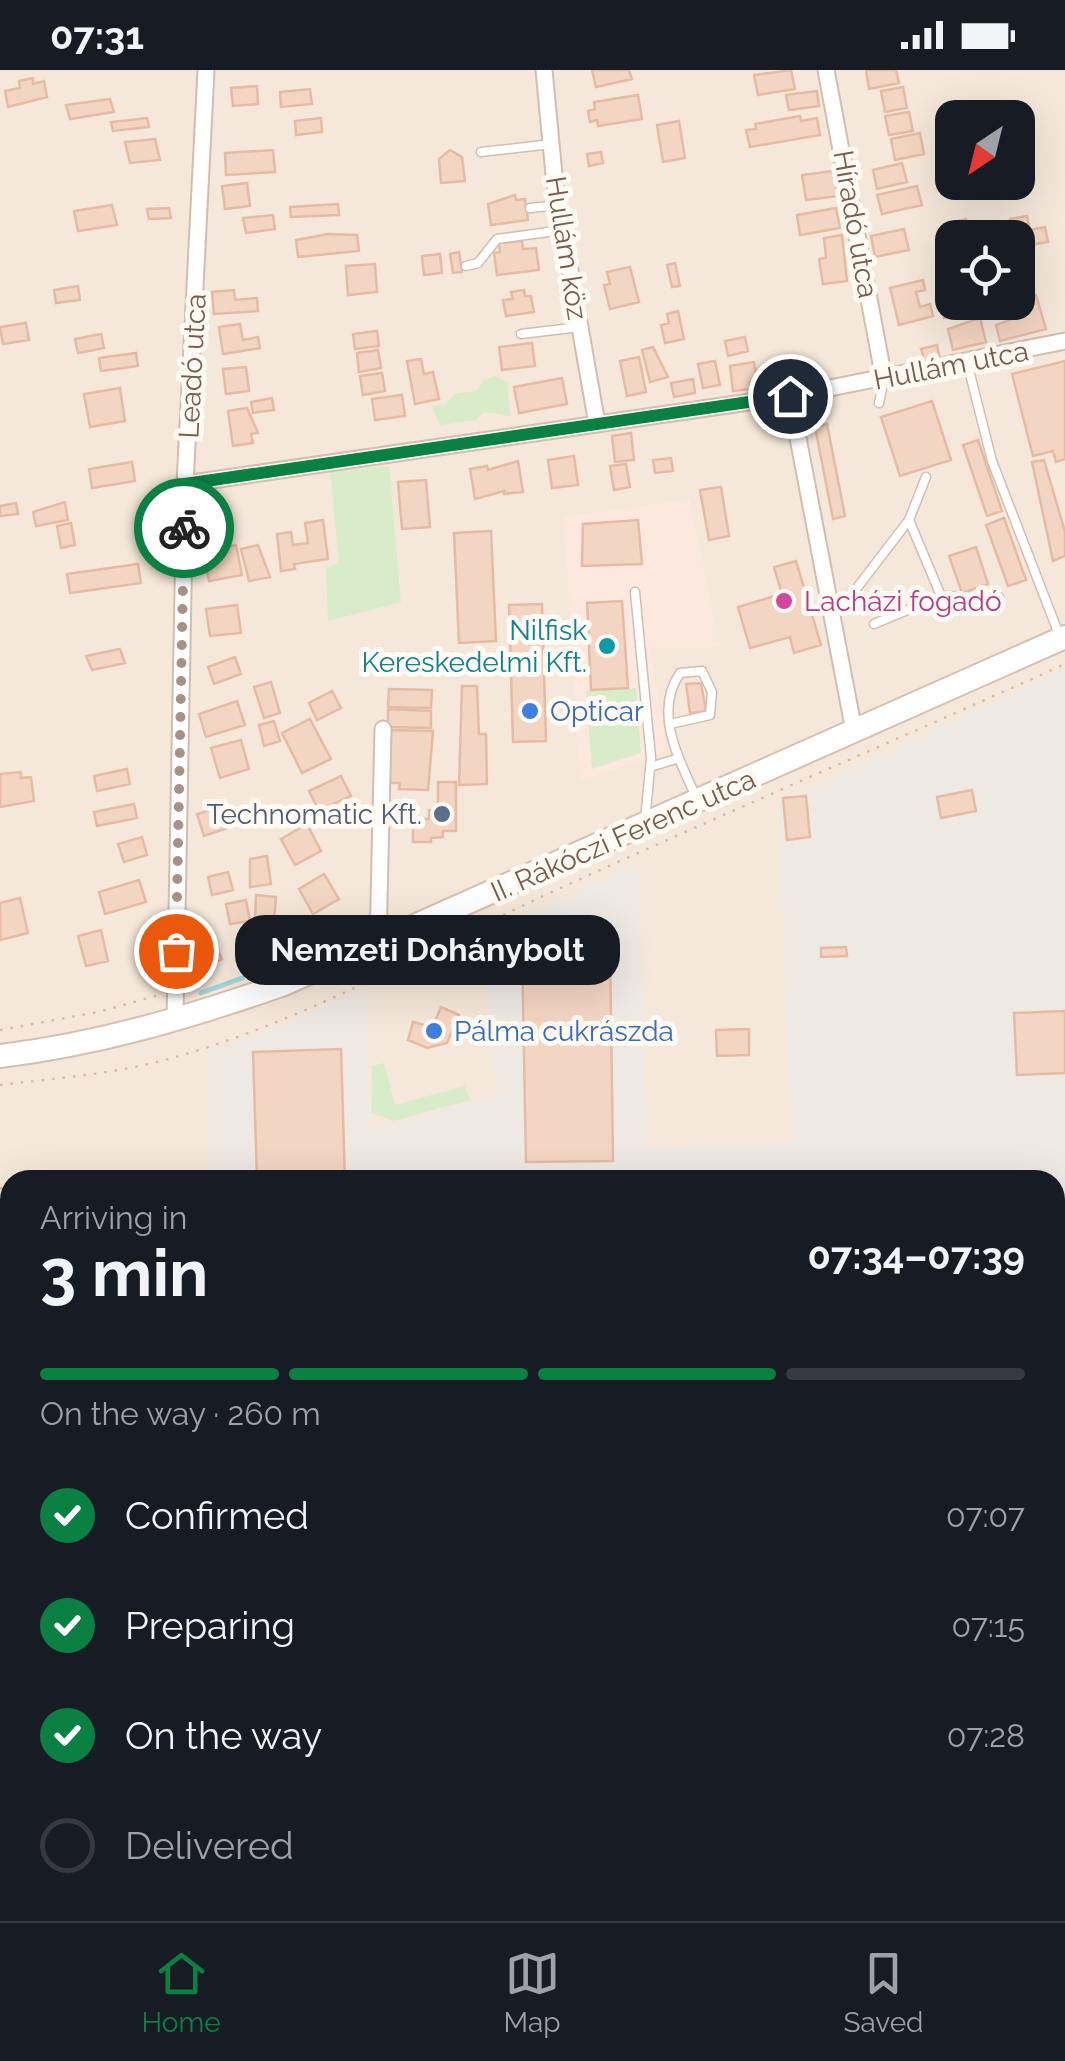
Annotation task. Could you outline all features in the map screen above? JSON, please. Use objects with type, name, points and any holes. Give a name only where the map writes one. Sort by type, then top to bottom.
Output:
[{"type":"main road","name":"II. Rákóczi Ferenc utca","points":[[0,1056],[110,1038],[175,1021],[284,984],[1063,638]]},
{"type":"street","name":"Leadó utca","points":[[175,1021],[185,484],[206,70]]},
{"type":"street","name":"Hullám köz","points":[[544,70],[559,206],[597,424]]},
{"type":"street","name":"Híradó utca","points":[[826,70],[884,379]]},
{"type":"street","name":"Hullám utca","points":[[185,484],[790,396],[1065,342]]},
{"type":"street","points":[[790,396],[854,732]]},
{"type":"street","points":[[378,944],[382,729]]},
{"type":"lane","points":[[481,152],[552,144]]},
{"type":"lane","points":[[530,208],[559,206]]},
{"type":"lane","points":[[466,266],[478,263],[497,239],[563,230]]},
{"type":"lane","points":[[522,334],[580,327]]},
{"type":"lane","points":[[968,362],[992,460],[1063,638]]},
{"type":"lane","points":[[880,403],[884,379]]},
{"type":"lane","points":[[833,612],[840,610],[908,520],[926,477]]},
{"type":"lane","points":[[908,520],[941,596]]},
{"type":"lane","points":[[635,592],[650,767],[644,826]]},
{"type":"lane","points":[[874,624],[941,596],[998,596]]},
{"type":"lane","points":[[670,724],[710,715],[712,692],[702,671],[680,674],[672,686],[667,710],[670,724],[679,758],[698,801]]},
{"type":"lane","points":[[650,767],[679,758]]},
{"type":"path","points":[[0,1085],[170,1059],[252,1033],[390,974],[476,926],[685,831],[1065,664]]},
{"type":"path","points":[[0,1030],[98,1012],[175,991]]},
{"type":"shaded area","points":[[0,70],[1065,70],[1065,1170],[0,1170]]},
{"type":"shaded area","name":"Nilfisk Kereskedelmi Kft.","points":[[689,500],[720,647],[650,647],[666,749],[581,782],[564,517]]},
{"type":"shaded area","points":[[1065,669],[1065,1170],[209,1170],[207,1052],[282,1026],[366,988],[370,1131],[496,1095],[483,937],[638,863],[647,1148],[792,1142],[778,803]]},
{"type":"green space","points":[[495,376],[508,383],[510,416],[484,412],[476,420],[440,425],[432,406],[444,405],[455,394],[476,391],[485,379]]},
{"type":"green space","points":[[389,466],[401,602],[328,621],[326,568],[339,563],[330,472]]},
{"type":"green space","points":[[636,688],[641,753],[592,769],[586,691]]},
{"type":"green space","points":[[384,1063],[395,1105],[465,1086],[470,1100],[393,1121],[371,1112],[372,1066]]},
{"type":"building","points":[[592,70],[629,70],[632,79],[596,87]]},
{"type":"building","points":[[791,70],[795,89],[758,95],[754,75]]},
{"type":"building","points":[[866,70],[896,70],[899,83],[869,89]]},
{"type":"building","points":[[33,78],[33,84],[44,81],[47,97],[8,107],[5,91],[20,88],[19,81]]},
{"type":"building","points":[[257,86],[258,104],[233,106],[231,88]]},
{"type":"building","points":[[903,87],[907,108],[885,112],[881,91]]},
{"type":"building","points":[[310,89],[312,104],[281,107],[280,92]]},
{"type":"building","points":[[817,91],[819,106],[789,110],[786,95]]},
{"type":"building","points":[[638,95],[642,119],[598,126],[597,120],[590,122],[588,111],[595,109],[594,102]]},
{"type":"building","points":[[110,99],[114,112],[70,119],[66,105]]},
{"type":"building","points":[[909,112],[913,131],[889,135],[885,116]]},
{"type":"building","points":[[800,116],[801,121],[817,118],[820,135],[750,147],[746,130],[756,129],[755,124]]},
{"type":"building","points":[[147,118],[149,127],[113,131],[111,122]]},
{"type":"building","points":[[321,118],[322,132],[296,135],[295,121]]},
{"type":"building","points":[[679,121],[685,158],[663,162],[657,125]]},
{"type":"building","points":[[920,133],[924,154],[895,160],[891,139]]},
{"type":"building","points":[[155,139],[160,160],[130,163],[125,142]]},
{"type":"building","points":[[273,150],[275,172],[226,175],[225,153]]},
{"type":"building","points":[[450,150],[462,157],[465,181],[441,183],[439,159]]},
{"type":"building","points":[[601,152],[603,163],[589,166],[587,154]]},
{"type":"building","points":[[902,163],[907,182],[877,189],[873,170]]},
{"type":"building","points":[[834,171],[838,196],[806,200],[802,175]]},
{"type":"building","points":[[247,183],[250,206],[225,209],[222,186]]},
{"type":"building","points":[[917,186],[922,205],[882,214],[877,195]]},
{"type":"building","points":[[515,195],[516,200],[525,199],[528,220],[491,225],[488,204]]},
{"type":"building","points":[[338,204],[339,215],[291,217],[290,207]]},
{"type":"building","points":[[112,205],[117,225],[78,231],[74,211]]},
{"type":"building","points":[[169,208],[171,218],[149,219],[147,209]]},
{"type":"building","points":[[836,208],[840,228],[800,235],[797,215]]},
{"type":"building","points":[[273,215],[275,229],[246,233],[243,218]]},
{"type":"building","points":[[1045,227],[1048,242],[1035,244],[1035,229]]},
{"type":"building","points":[[904,229],[909,250],[875,257],[871,236]]},
{"type":"building","points":[[328,234],[357,235],[359,251],[298,257],[296,240]]},
{"type":"building","points":[[842,235],[847,281],[823,284],[819,259],[826,258],[824,238]]},
{"type":"building","points":[[522,241],[523,249],[536,248],[539,270],[497,275],[494,253],[500,252],[499,243]]},
{"type":"building","points":[[459,252],[462,272],[453,273],[450,254]]},
{"type":"building","points":[[440,254],[442,273],[424,275],[422,256]]},
{"type":"building","points":[[675,263],[680,286],[672,287],[667,265]]},
{"type":"building","points":[[375,264],[377,292],[348,295],[346,266]]},
{"type":"building","points":[[630,267],[639,302],[610,309],[604,285],[610,284],[607,272]]},
{"type":"building","points":[[923,280],[925,290],[916,292],[920,307],[930,304],[933,316],[899,325],[890,288]]},
{"type":"building","points":[[78,286],[80,300],[56,303],[54,290]]},
{"type":"building","points":[[234,290],[235,300],[257,298],[258,311],[214,314],[212,292]]},
{"type":"building","points":[[524,290],[525,296],[531,296],[534,312],[506,316],[503,300],[513,299],[511,292]]},
{"type":"building","points":[[1035,295],[1046,329],[1000,341],[996,325],[1009,320],[1035,320]]},
{"type":"building","points":[[678,311],[684,339],[665,343],[661,325],[669,323],[667,314]]},
{"type":"building","points":[[980,320],[986,342],[953,350],[948,329]]},
{"type":"building","points":[[26,323],[29,340],[3,344],[0,327]]},
{"type":"building","points":[[240,324],[243,340],[258,337],[260,348],[223,354],[219,327]]},
{"type":"building","points":[[377,331],[379,346],[355,349],[353,334]]},
{"type":"building","points":[[101,334],[104,348],[78,353],[75,339]]},
{"type":"building","points":[[745,337],[748,351],[728,356],[725,341]]},
{"type":"building","points":[[532,343],[535,366],[502,370],[499,347]]},
{"type":"building","points":[[937,345],[940,359],[925,362],[921,349]]},
{"type":"building","points":[[653,347],[668,377],[650,382],[642,350]]},
{"type":"building","points":[[378,350],[381,368],[359,372],[357,353]]},
{"type":"building","points":[[136,353],[138,366],[101,371],[99,358]]},
{"type":"building","points":[[639,357],[646,392],[627,396],[620,361]]},
{"type":"building","points":[[421,359],[424,374],[433,372],[439,399],[415,404],[407,361]]},
{"type":"building","points":[[715,361],[720,385],[703,388],[698,364]]},
{"type":"building","points":[[1065,361],[1065,459],[1056,462],[1053,451],[1033,456],[1012,374]]},
{"type":"building","points":[[754,362],[757,381],[750,382],[751,389],[733,391],[730,366]]},
{"type":"building","points":[[246,367],[249,391],[226,394],[223,369]]},
{"type":"building","points":[[788,372],[790,384],[773,387],[771,375]]},
{"type":"building","points":[[382,373],[385,391],[363,395],[360,376]]},
{"type":"building","points":[[562,378],[567,404],[519,413],[514,387]]},
{"type":"building","points":[[693,379],[695,393],[674,397],[671,383]]},
{"type":"building","points":[[120,388],[125,421],[90,427],[84,394]]},
{"type":"building","points":[[402,395],[405,416],[375,420],[372,399]]},
{"type":"building","points":[[272,398],[274,410],[253,413],[251,402]]},
{"type":"building","points":[[932,401],[951,460],[900,476],[881,417]]},
{"type":"building","points":[[247,408],[258,433],[251,434],[253,443],[233,446],[228,411]]},
{"type":"building","points":[[827,424],[845,516],[833,519],[815,427]]},
{"type":"building","points":[[631,433],[634,460],[615,462],[612,436]]},
{"type":"building","points":[[978,440],[1002,511],[987,516],[963,445]]},
{"type":"building","points":[[574,456],[578,485],[552,488],[548,460]]},
{"type":"building","points":[[671,458],[673,471],[655,473],[653,460]]},
{"type":"building","points":[[1044,460],[1065,532],[1065,556],[1053,561],[1032,462]]},
{"type":"building","points":[[518,461],[523,492],[504,491],[475,499],[470,469],[487,466],[488,470]]},
{"type":"building","points":[[132,462],[135,481],[92,488],[89,469]]},
{"type":"building","points":[[626,464],[630,487],[614,490],[610,466]]},
{"type":"building","points":[[426,480],[430,527],[402,529],[398,482]]},
{"type":"building","points":[[721,487],[729,536],[709,540],[700,490]]},
{"type":"building","points":[[65,502],[68,520],[36,526],[33,512]]},
{"type":"building","points":[[16,503],[18,514],[0,516],[0,506]]},
{"type":"building","points":[[1004,518],[1026,580],[1008,586],[986,525]]},
{"type":"building","points":[[323,520],[328,559],[294,564],[295,569],[281,571],[277,534],[291,532],[293,545],[308,543],[305,523]]},
{"type":"building","points":[[638,520],[642,564],[582,566],[583,524]]},
{"type":"building","points":[[71,523],[75,545],[61,548],[57,526]]},
{"type":"building","points":[[491,531],[496,641],[459,643],[454,533]]},
{"type":"building","points":[[236,545],[242,575],[209,581],[203,551]]},
{"type":"building","points":[[258,545],[270,577],[249,581],[241,549]]},
{"type":"building","points":[[976,547],[988,584],[962,593],[949,556]]},
{"type":"building","name":"Lacházi fogadó","points":[[796,561],[821,645],[794,653],[790,637],[750,648],[738,607],[782,594],[774,567]]},
{"type":"building","points":[[138,564],[141,583],[70,593],[67,574]]},
{"type":"building","name":"Nilfisk Kereskedelmi Kft.","points":[[622,601],[628,688],[591,690],[587,603]]},
{"type":"building","points":[[542,604],[546,741],[513,742],[509,605]]},
{"type":"building","points":[[237,605],[241,633],[210,636],[206,609]]},
{"type":"building","points":[[120,649],[125,663],[92,670],[86,656]]},
{"type":"building","points":[[235,657],[241,674],[214,684],[208,667]]},
{"type":"building","points":[[271,682],[280,713],[264,718],[254,687]]},
{"type":"building","points":[[701,683],[706,711],[690,713],[686,684]]},
{"type":"building","points":[[462,686],[477,686],[479,734],[486,734],[487,784],[459,785]]},
{"type":"building","points":[[389,689],[432,690],[431,708],[388,707]]},
{"type":"building","points":[[332,691],[341,708],[317,720],[309,703]]},
{"type":"building","points":[[237,701],[245,725],[206,737],[199,714]]},
{"type":"building","points":[[388,709],[431,711],[431,728],[388,727]]},
{"type":"building","points":[[310,719],[331,759],[302,773],[282,733]]},
{"type":"building","points":[[274,721],[280,741],[264,746],[259,725]]},
{"type":"building","points":[[387,730],[433,731],[428,790],[399,789],[400,783],[385,783]]},
{"type":"building","points":[[241,740],[249,769],[220,778],[211,748]]},
{"type":"building","points":[[127,769],[130,784],[97,791],[94,776]]},
{"type":"building","points":[[21,772],[21,778],[31,777],[34,801],[0,807],[0,774]]},
{"type":"building","points":[[341,776],[351,796],[319,811],[309,791]]},
{"type":"building","name":"Technomatic Kft.","points":[[438,782],[456,782],[456,831],[443,831],[443,837],[431,838],[431,842],[413,842],[413,819],[429,819],[429,810],[438,810]]},
{"type":"building","points":[[972,790],[976,811],[941,818],[937,797]]},
{"type":"building","points":[[806,796],[810,837],[787,840],[783,798]]},
{"type":"building","points":[[134,804],[137,818],[97,826],[94,812]]},
{"type":"building","points":[[220,807],[222,814],[230,811],[234,826],[204,836],[197,814]]},
{"type":"building","points":[[307,824],[321,851],[295,865],[281,839]]},
{"type":"building","points":[[142,837],[147,855],[124,862],[118,844]]},
{"type":"building","points":[[267,856],[271,884],[250,887],[250,859]]},
{"type":"building","points":[[228,872],[233,890],[212,895],[208,877]]},
{"type":"building","points":[[324,874],[339,899],[313,914],[299,889]]},
{"type":"building","points":[[139,880],[146,902],[105,914],[99,892]]},
{"type":"building","points":[[256,895],[276,897],[273,932],[254,943]]},
{"type":"building","points":[[20,898],[28,933],[0,940],[0,903]]},
{"type":"building","points":[[246,900],[250,921],[230,924],[226,904]]},
{"type":"building","points":[[101,930],[108,961],[86,966],[78,936]]},
{"type":"building","points":[[210,934],[222,959],[199,969],[188,944]]},
{"type":"building","points":[[610,945],[613,1161],[526,1162],[522,947]]},
{"type":"building","points":[[846,947],[847,956],[821,957],[821,948]]},
{"type":"building","points":[[441,1007],[459,1015],[447,1043],[427,1048],[408,1040],[413,1022],[425,1025],[436,1019]]},
{"type":"building","points":[[1065,1011],[1065,1073],[1017,1075],[1014,1013]]},
{"type":"building","points":[[749,1029],[749,1055],[717,1056],[716,1030]]},
{"type":"building","points":[[341,1049],[345,1170],[257,1170],[253,1052]]},
{"type":"waterway","points":[[201,993],[242,978]]},
{"type":"way so far","points":[[176,951],[184,528]]},
{"type":"place","name":"Lacházi fogadó","points":[[784,601]]},
{"type":"place","name":"Nilfisk Kereskedelmi Kft.","points":[[607,646]]},
{"type":"place","name":"Opticar","points":[[530,711]]},
{"type":"place","name":"Technomatic Kft.","points":[[442,814]]},
{"type":"place","name":"Nemzeti Dohánybolt","points":[[176,951]]},
{"type":"place","name":"Pálma cukrászda","points":[[434,1031]]},
{"type":"route","points":[[184,528],[185,484],[478,438],[790,396]]}]
